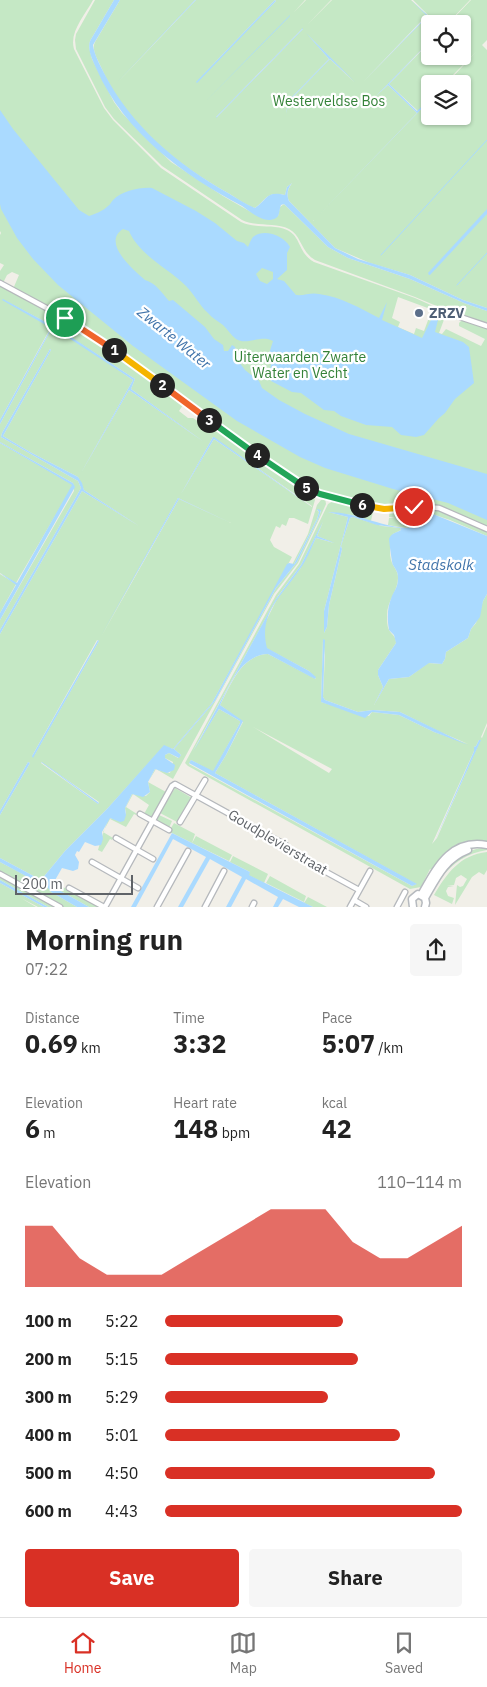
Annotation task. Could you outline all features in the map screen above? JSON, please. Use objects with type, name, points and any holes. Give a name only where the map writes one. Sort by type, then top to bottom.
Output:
[{"type":"main road","points":[[426,907],[423,896],[439,872],[451,860],[468,850],[487,845]]},
{"type":"main road","points":[[412,907],[411,901],[413,896],[423,896]]},
{"type":"street","points":[[0,283],[101,340],[257,455],[308,490],[325,496],[377,508],[439,508],[487,529]]},
{"type":"street","points":[[457,316],[487,326]]},
{"type":"street","points":[[180,822],[205,780]]},
{"type":"street","name":"Goudplevierstraat","points":[[68,888],[105,907],[174,785],[196,795],[286,845],[284,849],[360,890]]},
{"type":"street","points":[[140,814],[169,830]]},
{"type":"street","points":[[116,838],[154,859]]},
{"type":"street","points":[[157,907],[188,851]]},
{"type":"street","points":[[92,862],[138,888]]},
{"type":"street","points":[[205,907],[224,871]]},
{"type":"street","points":[[350,907],[370,871]]},
{"type":"street","points":[[0,874],[60,907]]},
{"type":"street","points":[[397,907],[405,892]]},
{"type":"street","points":[[354,900],[366,907]]},
{"type":"green space","name":"Uiterwaarden Zwarte Water en Vecht","points":[[0,0],[93,0],[76,30],[73,43],[74,49],[104,108],[113,120],[161,168],[241,222],[282,228],[292,233],[305,254],[314,262],[415,298],[453,315],[398,297],[392,318],[400,322],[398,327],[414,334],[416,328],[424,331],[430,315],[435,313],[453,316],[451,319],[445,317],[439,333],[442,334],[446,329],[481,346],[485,339],[459,326],[459,323],[463,319],[487,327],[487,527],[446,509],[379,507],[327,495],[310,489],[75,323],[60,300],[57,304],[60,309],[64,307],[70,316],[69,318],[13,289],[19,275],[12,272],[7,275],[3,283],[0,282],[0,271],[4,265],[0,263]]},
{"type":"green space","points":[[95,0],[114,0],[90,41],[89,47],[92,59],[114,102],[122,113],[171,162],[251,212],[278,216],[280,207],[284,204],[328,247],[348,258],[410,279],[487,311],[487,325],[315,260],[306,252],[289,229],[242,220],[162,166],[114,119],[105,107],[76,49],[76,34]]},
{"type":"green space","name":"Westerveldse Bos","points":[[120,0],[195,0],[116,84],[196,0],[275,0],[305,0],[294,12],[306,0],[331,0],[307,25],[332,0],[411,0],[427,15],[421,15],[421,21],[363,82],[421,23],[421,50],[376,96],[388,85],[417,113],[313,221],[421,109],[421,125],[471,125],[471,75],[454,75],[464,65],[471,65],[471,57],[476,52],[471,57],[471,15],[457,15],[471,0],[487,0],[487,40],[482,45],[487,50],[487,308],[463,300],[410,275],[370,263],[335,248],[289,201],[288,192],[292,183],[287,187],[285,195],[270,195],[255,208],[209,182],[171,155],[138,124],[111,87],[94,52],[94,45]],"holes":[[[275,0],[276,1],[196,82]],[[302,29],[217,117],[216,117]],[[308,35],[354,82],[330,59],[290,100],[286,113],[289,100],[329,59]]]},
{"type":"green space","points":[[413,0],[470,0],[456,15],[428,15]]},
{"type":"green space","points":[[421,51],[421,65],[463,65],[453,75],[421,75],[421,108],[418,111],[389,84]]},
{"type":"green space","points":[[0,285],[44,307],[100,342],[177,398],[176,401],[183,405],[179,411],[188,418],[193,418],[199,422],[202,417],[313,494],[315,500],[308,524],[294,518],[289,518],[286,526],[282,524],[280,528],[276,526],[270,540],[274,547],[292,557],[212,703],[173,749],[164,746],[107,809],[65,851],[41,880],[0,858],[0,815],[30,763],[28,762],[0,811],[0,634],[82,491],[139,526],[84,490],[78,477],[3,436],[50,349],[1,437],[78,481],[81,488],[0,630],[0,620],[74,491],[73,483],[0,442],[0,424],[53,326],[2,299],[51,327],[0,420]],"holes":[[[58,329],[135,379],[131,389],[204,442],[129,390],[81,473],[133,380]],[[213,437],[312,507],[214,439],[181,494]],[[178,498],[231,523],[179,499],[101,637]],[[97,640],[99,641],[35,754],[32,756]],[[41,762],[99,802],[98,804],[41,763]]]},
{"type":"green space","points":[[0,443],[73,485],[16,583],[0,573]]},
{"type":"green space","points":[[325,498],[326,504],[298,563],[274,594],[173,779],[157,769],[170,773],[173,762],[165,758],[165,755],[169,753],[178,758],[181,755],[174,749],[215,701],[276,588],[297,562],[321,511],[317,510],[319,512],[317,519],[292,565],[308,534],[317,505]]},
{"type":"green space","points":[[335,500],[367,508],[367,511],[373,512],[371,521],[352,515],[328,512],[348,517],[324,611],[324,633],[327,627],[329,605],[342,549],[341,546],[350,518],[353,517],[382,526],[400,528],[401,530],[393,534],[391,543],[391,560],[397,573],[398,583],[387,610],[388,628],[395,637],[396,643],[378,670],[383,687],[374,705],[389,679],[409,677],[428,663],[442,664],[446,652],[468,638],[487,594],[487,723],[481,737],[487,726],[487,843],[481,843],[440,861],[432,870],[430,869],[421,887],[410,889],[185,763],[276,595],[299,564],[328,504]],"holes":[[[323,522],[317,536],[334,543],[316,538],[300,569],[277,599],[265,623],[264,634],[266,648],[309,671],[316,679],[268,654],[259,656],[244,665],[233,680],[220,705],[243,722],[215,773],[416,884],[412,886],[189,764],[191,760],[213,772],[240,721],[219,709],[193,751],[278,596],[301,565]],[[323,639],[325,655],[323,697],[325,700],[358,712],[373,710],[400,712],[468,744],[434,732],[399,715],[372,712],[369,716],[321,702]],[[253,727],[332,769],[329,773]],[[479,740],[437,838],[432,844]]]},
{"type":"green space","points":[[434,509],[444,511],[487,531],[487,536],[429,513],[410,527],[388,525],[389,518],[396,518],[389,517],[390,510]]},
{"type":"green space","points":[[0,574],[16,584],[0,613]]},
{"type":"green space","points":[[148,782],[166,792],[151,818],[144,814],[149,805],[133,794],[146,796],[150,792]]},
{"type":"green space","points":[[175,788],[192,798],[179,823],[160,813]]},
{"type":"green space","points":[[133,794],[126,807],[137,814],[134,814],[126,827],[110,819],[105,829],[109,818],[123,821],[126,813],[125,808]]},
{"type":"green space","points":[[159,815],[172,821],[169,828],[156,821]]},
{"type":"green space","points":[[174,823],[195,834],[192,843],[172,833],[168,833]]},
{"type":"green space","points":[[103,832],[113,838],[112,840],[110,839],[102,852],[98,850]]},
{"type":"green space","points":[[196,836],[232,855],[229,861],[192,843]]},
{"type":"green space","points":[[487,847],[487,850],[461,859],[441,878],[459,856],[472,850]]},
{"type":"green space","points":[[487,852],[487,870],[484,875],[479,872],[472,877],[455,905],[457,885],[463,886],[467,879],[461,875],[456,878],[454,885],[447,885],[454,886],[448,887],[446,891],[448,896],[454,898],[452,904],[434,895],[455,866],[469,857]]},
{"type":"green space","points":[[233,856],[268,874],[264,883],[248,875],[250,872],[230,862]]},
{"type":"green space","points":[[0,862],[49,888],[51,892],[77,907],[63,907],[0,872]]},
{"type":"green space","points":[[0,876],[57,907],[48,907],[0,880]]},
{"type":"green space","points":[[270,876],[306,896],[304,902],[266,883]]},
{"type":"green space","points":[[54,882],[99,907],[89,907],[59,890]]},
{"type":"green space","points":[[0,883],[44,907],[38,907],[21,898],[36,907],[0,907]]},
{"type":"green space","points":[[308,897],[327,907],[313,907],[304,903]]},
{"type":"water","points":[[114,0],[120,0],[93,45],[96,56],[115,92],[128,110],[142,127],[173,156],[209,182],[255,208],[270,195],[285,195],[287,187],[292,183],[288,191],[289,201],[335,248],[358,259],[410,275],[463,300],[487,308],[487,311],[410,279],[348,258],[328,247],[284,204],[281,205],[276,218],[271,220],[262,219],[177,166],[139,132],[123,113],[109,92],[91,56],[90,41]]},
{"type":"water","points":[[195,0],[196,0],[116,83]]},
{"type":"water","points":[[276,1],[197,83],[196,82]]},
{"type":"water","points":[[290,15],[290,16],[206,101]]},
{"type":"water","points":[[421,22],[421,23],[363,82]]},
{"type":"water","points":[[303,29],[216,118],[216,117]]},
{"type":"water","points":[[306,33],[355,82],[330,59],[290,100],[286,114],[289,100],[329,59]]},
{"type":"water","points":[[421,50],[389,84],[417,111],[421,107],[421,109],[313,221],[417,113],[388,85],[376,96]]},
{"type":"water","name":"Uiterwaarden Zwarte Water en Vecht","points":[[0,110],[13,129],[79,210],[89,216],[109,206],[113,200],[126,192],[142,188],[152,188],[196,211],[248,247],[253,237],[258,234],[268,233],[279,237],[290,247],[287,253],[287,270],[277,279],[284,281],[296,295],[327,295],[350,303],[379,318],[387,302],[382,320],[422,338],[432,318],[438,320],[435,332],[463,342],[469,347],[474,383],[455,399],[445,413],[424,435],[416,437],[401,435],[392,427],[366,425],[341,416],[334,411],[324,410],[301,393],[292,392],[271,381],[269,377],[271,364],[268,357],[273,341],[264,339],[240,341],[236,339],[205,310],[179,279],[140,248],[129,231],[123,229],[117,235],[117,249],[127,263],[145,280],[156,286],[169,301],[173,300],[205,327],[214,339],[223,345],[224,351],[228,351],[232,345],[235,347],[239,362],[245,370],[259,381],[262,388],[279,400],[349,434],[487,474],[487,520],[448,503],[393,489],[325,468],[300,457],[237,421],[133,346],[58,285],[33,259],[17,238],[0,204]],"holes":[[[262,268],[273,272],[273,279],[267,284],[260,281],[256,274]]]},
{"type":"water","points":[[487,209],[487,214],[429,275],[428,273]]},
{"type":"water","points":[[3,299],[53,326],[0,424],[0,420],[51,328]]},
{"type":"water","points":[[59,329],[135,379],[131,389],[204,442],[129,390],[81,473],[133,380],[58,331]]},
{"type":"water","points":[[50,349],[3,436],[78,477],[84,490],[139,526],[82,491],[0,634],[0,630],[81,488],[78,481],[1,437]]},
{"type":"water","points":[[213,437],[312,507],[214,439],[181,494]]},
{"type":"water","points":[[0,442],[73,483],[75,487],[0,620],[0,613],[16,585],[0,573],[17,583],[72,485]]},
{"type":"water","points":[[178,498],[231,523],[179,499],[100,637]]},
{"type":"water","points":[[317,509],[321,510],[319,517],[297,562],[276,588],[215,701],[174,749],[181,755],[179,758],[169,753],[165,755],[165,758],[175,765],[174,770],[167,773],[155,769],[148,782],[150,792],[143,797],[132,794],[125,808],[126,815],[124,821],[120,822],[110,818],[102,832],[103,839],[101,845],[95,846],[85,842],[79,852],[77,851],[75,855],[79,862],[78,869],[73,871],[62,868],[54,882],[59,890],[89,907],[77,907],[51,892],[48,888],[0,862],[0,858],[41,880],[65,851],[107,809],[164,745],[173,749],[212,703],[287,564],[294,564],[317,519],[319,512]]},
{"type":"water","name":"Stadskolk","points":[[328,512],[348,514],[386,525],[406,528],[413,526],[425,515],[433,514],[487,536],[487,594],[483,601],[480,617],[471,629],[468,638],[446,652],[442,664],[429,663],[409,677],[389,679],[374,705],[383,687],[378,670],[396,643],[394,635],[389,630],[388,621],[389,605],[397,586],[398,578],[393,564],[389,539],[393,534],[401,530],[400,528],[377,525],[353,517],[350,518],[341,546],[342,549],[329,605],[327,627],[324,633],[324,611],[348,517]]},
{"type":"water","points":[[323,521],[317,536],[335,543],[316,538],[307,558],[273,606],[266,625],[265,636],[267,648],[309,671],[316,677],[315,679],[268,654],[259,656],[244,665],[232,680],[276,599],[301,565]]},
{"type":"water","points":[[323,639],[325,640],[323,697],[325,700],[358,712],[373,710],[400,712],[468,745],[434,732],[399,715],[372,712],[365,718],[321,702]]},
{"type":"water","points":[[99,641],[33,758],[32,756]]},
{"type":"water","points":[[232,681],[220,705],[243,721],[215,773],[417,884],[412,886],[189,763],[191,760],[213,771],[240,721],[219,709],[193,752]]},
{"type":"water","points":[[481,740],[433,845],[474,751],[474,747]]},
{"type":"water","points":[[28,762],[30,763],[0,815],[0,811]]},
{"type":"water","points":[[42,762],[99,803],[98,804]]},
{"type":"water","points":[[172,833],[250,872],[249,875],[313,907],[299,907],[283,899],[278,907],[273,907],[278,897],[246,879],[231,907],[226,907],[242,877],[210,859],[183,907],[178,907],[206,857],[173,839],[136,907],[131,907]]},
{"type":"water","points":[[0,880],[48,907],[44,907],[0,883]]},
{"type":"waterway","points":[[381,255],[487,140]]},
{"type":"waterway","points":[[457,285],[487,253]]},
{"type":"place","name":"ZRZV","points":[[419,313]]},
{"type":"route","points":[[65,318],[101,340],[257,455],[308,490],[325,496],[377,508],[414,507]]},
{"type":"water label","name":"Zwarte Water","points":[[174,338]]}]
